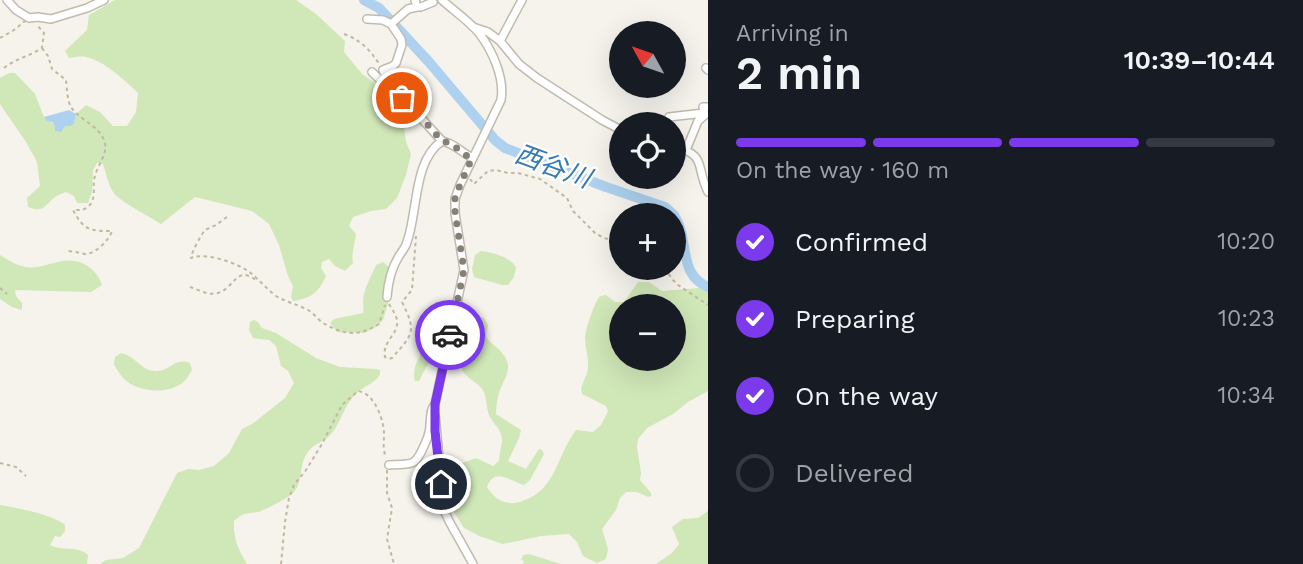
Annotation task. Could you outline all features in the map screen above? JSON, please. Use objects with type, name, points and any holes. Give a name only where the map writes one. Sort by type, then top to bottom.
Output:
[{"type":"street","points":[[7,0],[29,18],[51,19],[104,0]]},
{"type":"street","points":[[442,0],[481,36],[495,62],[502,83],[500,100],[457,192],[455,206],[464,270],[435,404],[435,431],[444,510],[473,564]]},
{"type":"street","points":[[495,62],[522,0]]},
{"type":"street","points":[[392,22],[416,3],[421,7],[433,2]]},
{"type":"street","points":[[368,19],[392,22],[401,39],[402,45],[396,63],[383,70],[388,82],[442,141],[453,144],[461,153],[472,158]]},
{"type":"street","points":[[473,26],[488,32],[502,43],[519,65],[531,74],[609,124]]},
{"type":"street","points":[[372,72],[388,82]]},
{"type":"street","points":[[424,110],[429,125]]},
{"type":"street","points":[[686,114],[706,110],[705,115],[698,121],[686,150],[695,155],[699,162],[708,192]]},
{"type":"street","points":[[387,297],[391,271],[408,241],[423,168],[427,157],[442,141]]},
{"type":"street","points":[[389,465],[409,464],[419,459],[430,435],[431,409],[435,404]]},
{"type":"path","points":[[0,38],[29,18],[42,29],[42,48],[52,69],[66,80],[71,108],[99,131],[105,140],[104,156],[94,180],[93,199],[87,208],[73,210],[85,226],[99,232],[112,231],[111,235],[104,245],[89,254],[67,251]]},
{"type":"path","points":[[344,34],[371,51],[383,70]]},
{"type":"path","points":[[4,68],[42,48]]},
{"type":"path","points":[[465,173],[474,184],[488,171],[496,170],[540,179],[567,198],[573,211],[595,233],[609,239]]},
{"type":"path","points":[[227,217],[205,230],[191,253],[191,258],[198,255],[226,261],[252,274],[261,284]]},
{"type":"path","points":[[387,297],[397,321],[396,328],[385,346],[385,357],[389,359],[408,340],[412,330],[402,302],[412,290],[417,238],[412,219]]},
{"type":"path","points":[[190,287],[207,293],[220,292],[239,276],[251,276],[285,301],[309,310],[322,322],[347,334],[365,331],[379,324],[387,297]]},
{"type":"path","points":[[673,280],[708,305]]},
{"type":"path","points":[[0,288],[7,293]]},
{"type":"path","points":[[281,564],[285,522],[294,485],[322,444],[342,405],[358,391],[369,395],[380,414],[384,429],[383,449],[389,465],[386,470],[387,492],[392,508],[387,539],[394,564]]},
{"type":"path","points":[[0,463],[16,467],[26,476]]},
{"type":"green space","points":[[115,0],[296,0],[345,41],[344,52],[362,74],[392,95],[411,154],[406,175],[397,198],[386,209],[353,217],[349,226],[356,234],[353,263],[345,271],[329,259],[322,262],[321,268],[326,276],[320,287],[314,294],[293,301],[293,286],[279,245],[269,224],[252,211],[195,197],[161,224],[113,192],[103,164],[97,163],[93,170],[92,192],[88,203],[77,203],[74,196],[66,192],[41,209],[28,207],[27,198],[40,186],[37,162],[0,104],[0,78],[15,73],[35,94],[44,117],[56,126],[74,124],[76,114],[86,105],[100,112],[113,126],[127,126],[136,112],[138,93],[100,62],[84,57],[69,58],[65,51],[87,30],[89,15]]},
{"type":"green space","points":[[481,251],[496,254],[513,263],[516,267],[514,277],[508,285],[474,277],[472,269],[475,255]]},
{"type":"green space","points":[[0,255],[25,267],[76,261],[92,270],[102,285],[91,292],[15,290],[22,303],[22,310],[0,299]]},
{"type":"green space","points":[[383,262],[390,268],[390,297],[383,320],[364,333],[337,332],[330,323],[334,319],[363,313],[363,297],[368,283],[376,265]]},
{"type":"green space","points":[[638,282],[649,282],[662,291],[699,288],[708,291],[708,391],[647,428],[638,439],[640,480],[651,496],[626,492],[620,498],[616,510],[602,529],[608,549],[606,559],[597,563],[583,556],[577,542],[569,534],[541,536],[503,544],[464,528],[454,512],[447,490],[451,472],[462,463],[476,458],[493,466],[499,461],[502,439],[489,415],[484,392],[465,374],[457,360],[454,343],[456,326],[460,319],[465,313],[484,318],[488,325],[486,336],[507,361],[507,373],[498,395],[496,414],[521,430],[508,461],[526,469],[539,449],[544,454],[530,480],[524,485],[499,476],[490,481],[487,487],[494,495],[502,501],[513,503],[525,500],[544,488],[576,430],[593,432],[601,425],[608,411],[606,406],[582,394],[588,367],[585,334],[600,296],[609,297],[609,371],[686,371],[686,294],[630,294]]},
{"type":"green space","points":[[436,307],[447,307],[448,311],[440,350],[419,381],[415,381],[417,363],[435,325]]},
{"type":"green space","points":[[254,320],[262,328],[276,333],[316,358],[340,367],[380,370],[380,374],[351,399],[331,434],[308,452],[298,486],[292,494],[265,509],[243,515],[234,521],[237,543],[247,564],[100,564],[106,560],[123,558],[139,548],[177,473],[214,466],[229,453],[242,429],[285,398],[294,383],[288,371],[281,366],[276,346],[269,340],[253,338],[249,330],[250,322]]},
{"type":"green space","points":[[121,353],[152,371],[162,370],[180,362],[190,363],[192,370],[182,383],[175,387],[144,389],[124,379],[114,365],[115,357]]},
{"type":"green space","points":[[0,505],[43,515],[65,525],[65,531],[60,537],[55,536],[50,545],[84,552],[88,555],[87,564],[0,564]]},
{"type":"green space","points":[[708,511],[708,564],[656,564],[672,553],[679,544],[672,527],[683,519],[698,518]]},
{"type":"green space","points":[[529,554],[561,564],[523,564],[523,555]]},
{"type":"water","points":[[69,110],[76,114],[74,124],[65,126],[61,132],[55,131],[52,122],[44,117]]},
{"type":"waterway","name":"西谷川","points":[[364,0],[379,8],[505,148],[653,203]]},
{"type":"waterway","name":"西谷川","points":[[686,255],[692,274],[708,287]]},
{"type":"way so far","points":[[402,98],[442,141],[453,144],[461,153],[472,158],[455,198],[464,270],[450,335]]},
{"type":"route","points":[[441,484],[435,404],[450,335]]}]
